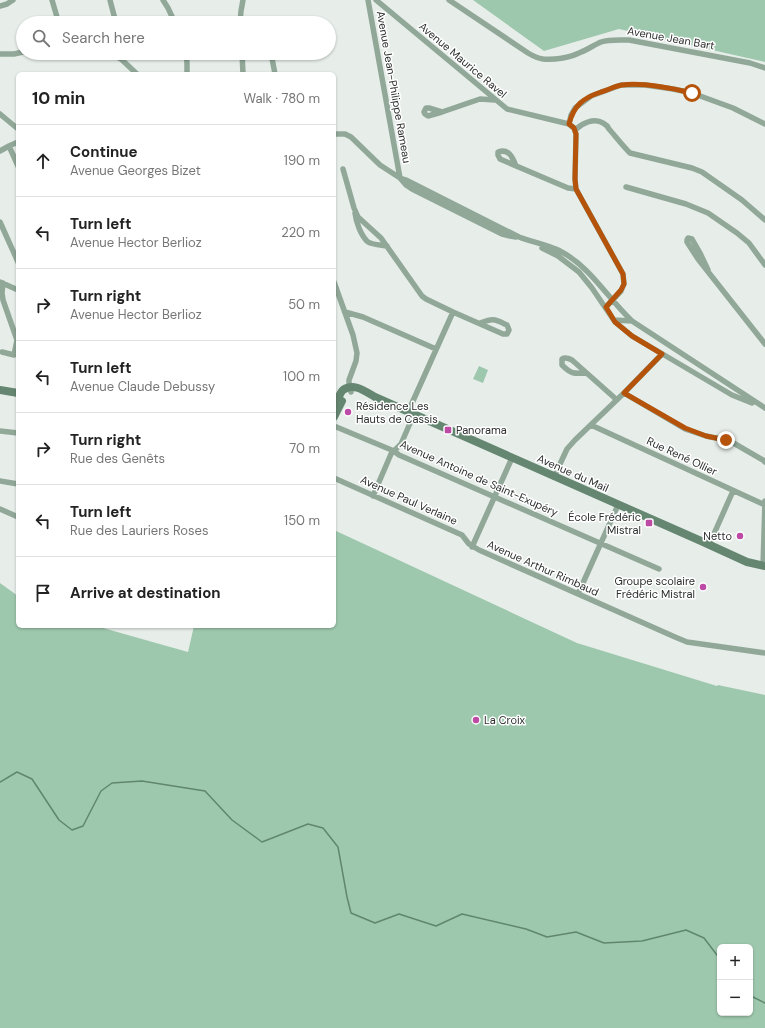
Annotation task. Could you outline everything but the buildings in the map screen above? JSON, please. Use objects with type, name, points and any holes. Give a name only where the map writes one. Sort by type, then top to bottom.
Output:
[{"type":"main road","name":"Avenue du Mail","points":[[351,390],[357,387],[375,397],[747,562],[764,566]]},
{"type":"main road","points":[[336,403],[345,389],[351,390]]},
{"type":"main road","points":[[0,390],[16,393]]},
{"type":"main road","points":[[336,413],[343,398],[351,390]]},
{"type":"street","points":[[0,6],[13,0]]},
{"type":"street","points":[[52,0],[56,16]]},
{"type":"street","points":[[110,0],[114,16]]},
{"type":"street","points":[[163,0],[172,16]]},
{"type":"street","points":[[241,16],[243,0]]},
{"type":"street","name":"Avenue Jean-Philippe Rameau","points":[[368,0],[400,178]]},
{"type":"street","name":"Avenue Maurice Ravel","points":[[376,0],[481,89],[507,109],[569,124]]},
{"type":"street","name":"Avenue Jean Bart","points":[[449,0],[528,54],[544,59],[572,56],[609,40],[629,40],[750,63],[765,68]]},
{"type":"street","points":[[0,54],[16,54]]},
{"type":"street","points":[[125,60],[135,72]]},
{"type":"street","points":[[187,60],[187,72]]},
{"type":"street","points":[[242,60],[243,72]]},
{"type":"street","points":[[272,60],[275,72]]},
{"type":"street","points":[[606,307],[621,290],[624,284],[623,274],[576,189],[576,134],[575,130],[569,124],[574,108],[591,96],[621,85],[639,85],[673,88],[692,93],[733,108],[765,124]]},
{"type":"street","points":[[480,99],[481,89]]},
{"type":"street","points":[[442,112],[480,99],[495,100]]},
{"type":"street","points":[[0,114],[16,127]]},
{"type":"street","points":[[575,130],[594,120],[604,123],[630,153],[692,168],[702,172],[742,200],[765,220]]},
{"type":"street","points":[[336,134],[345,134],[351,137],[380,165],[400,178],[519,237],[552,248],[574,260],[587,271],[623,313],[632,321],[765,408]]},
{"type":"street","points":[[0,152],[16,143]]},
{"type":"street","points":[[9,146],[16,162]]},
{"type":"street","points":[[516,166],[568,188],[576,189]]},
{"type":"street","points":[[343,169],[357,223],[363,235],[368,242],[387,246]]},
{"type":"street","points":[[626,187],[686,204],[708,213],[749,243],[765,264]]},
{"type":"street","points":[[354,208],[358,217],[381,238],[422,296],[453,312],[480,323]]},
{"type":"street","points":[[0,222],[16,258]]},
{"type":"street","points":[[708,270],[692,239],[688,238],[687,242],[698,259],[765,344]]},
{"type":"street","points":[[532,242],[558,256],[578,272],[592,288],[614,320],[632,336],[733,395],[765,408]]},
{"type":"street","points":[[16,289],[2,282],[3,300],[16,337]]},
{"type":"street","points":[[336,287],[353,335],[357,353],[356,361],[349,380],[351,390]]},
{"type":"street","points":[[345,312],[363,317],[436,349]]},
{"type":"street","points":[[373,496],[393,449],[400,444],[436,349],[453,312]]},
{"type":"street","points":[[614,320],[632,321]]},
{"type":"street","points":[[2,352],[14,355],[16,345]]},
{"type":"street","points":[[554,477],[567,449],[662,354]]},
{"type":"street","points":[[586,373],[617,400]]},
{"type":"street","points":[[733,395],[737,393],[734,389]]},
{"type":"street","points":[[624,393],[685,428],[706,436],[730,441],[765,462]]},
{"type":"street","name":"Rue René Ollier","points":[[591,425],[765,506]]},
{"type":"street","name":"Avenue Antoine de Saint-Exupéry","points":[[336,427],[393,449],[399,455],[494,498],[500,499],[659,569]]},
{"type":"street","points":[[0,431],[16,433]]},
{"type":"street","points":[[472,547],[512,458]]},
{"type":"street","name":"Avenue Paul Verlaine","points":[[336,479],[462,535],[472,547]]},
{"type":"street","points":[[0,482],[16,484]]},
{"type":"street","points":[[709,545],[733,491]]},
{"type":"street","points":[[764,566],[765,501]]},
{"type":"street","points":[[578,594],[618,505]]},
{"type":"street","points":[[0,509],[16,516]]},
{"type":"street","name":"Avenue Arthur Rimbaud","points":[[462,535],[475,541]]},
{"type":"street","name":"Avenue Arthur Rimbaud","points":[[472,547],[687,642],[765,652]]},
{"type":"green space","points":[[473,0],[765,0],[765,62],[619,29],[544,51]]},
{"type":"green space","points":[[479,366],[488,370],[483,383],[473,379]]},
{"type":"green space","points":[[336,531],[577,643],[717,686],[765,695],[765,1028],[0,1028],[0,583],[16,595],[16,628],[103,628],[188,652],[194,628],[336,628]]},
{"type":"waterway","points":[[0,782],[17,772],[32,779],[59,820],[72,830],[83,826],[101,791],[112,783],[142,781],[205,791],[232,820],[262,842],[308,824],[323,828],[338,847],[351,913],[375,923],[399,914],[436,926],[462,914],[526,929],[547,937],[576,932],[604,943],[642,941],[686,930],[704,938],[717,955]]},
{"type":"waterway","points":[[753,997],[765,1003]]},
{"type":"place","name":"Résidence Les Hauts de Cassis","points":[[348,412]]},
{"type":"place","name":"Panorama","points":[[448,430]]},
{"type":"place","name":"École Frédéric Mistral","points":[[649,523]]},
{"type":"place","name":"Netto","points":[[740,536]]},
{"type":"place","name":"Groupe scolaire Frédéric Mistral","points":[[703,587]]},
{"type":"place","name":"La Croix","points":[[476,720]]},
{"type":"route","points":[[692,93],[673,88],[645,85],[621,85],[591,96],[580,103],[574,108],[569,124],[574,128],[576,134],[575,179],[578,195],[623,274],[624,284],[621,290],[606,307],[615,322],[632,336],[662,354],[624,393],[695,433],[726,440]]}]
